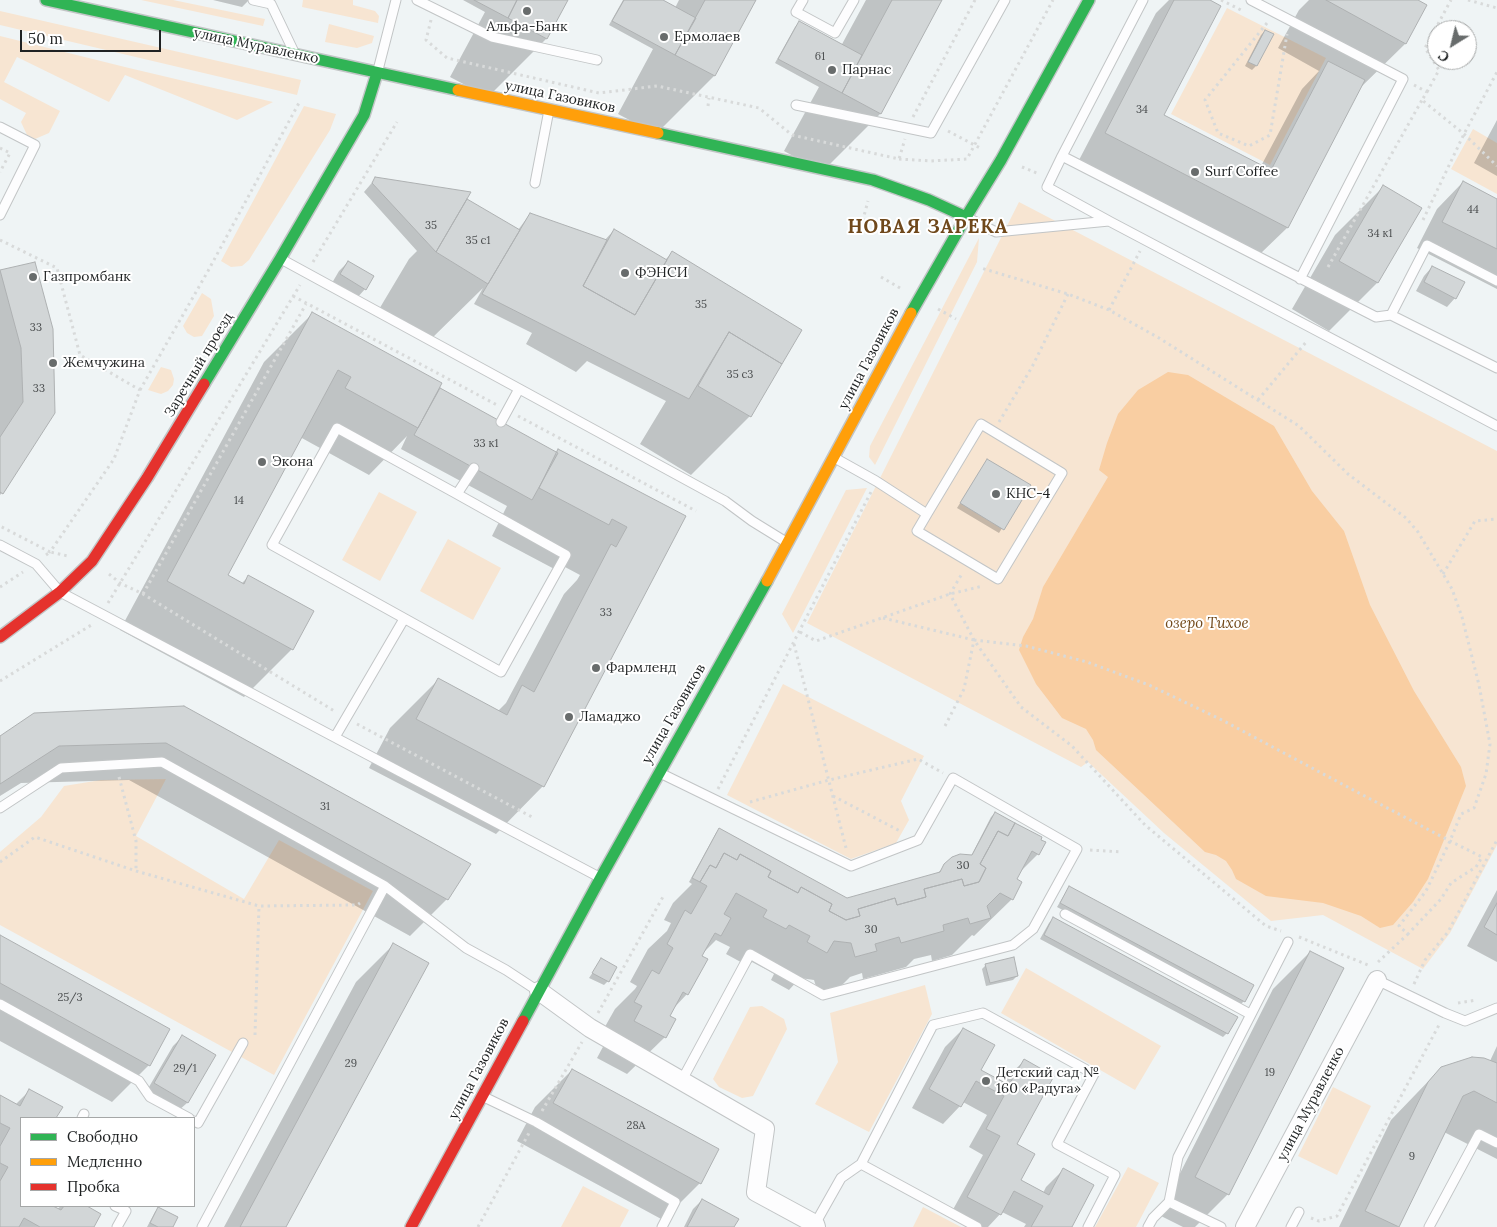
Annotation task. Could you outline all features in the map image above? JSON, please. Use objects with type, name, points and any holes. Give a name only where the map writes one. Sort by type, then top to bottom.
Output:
[{"type":"main road","name":"улица Муравленко","points":[[46,0],[70,2],[377,73]]},
{"type":"main road","name":"улица Газовиков","points":[[412,1227],[658,772],[746,619],[919,298],[1001,160],[1089,0]]},
{"type":"main road","name":"улица Газовиков","points":[[377,73],[874,180],[929,200],[966,217]]},
{"type":"main road","name":"Заречный проезд","points":[[0,637],[60,592],[92,561],[147,478],[280,259],[364,115],[377,73]]},
{"type":"street","name":"улица Муравленко","points":[[1245,1227],[1377,980]]},
{"type":"street","points":[[539,991],[590,1028],[765,1129],[756,1192],[816,1226]]},
{"type":"lane","points":[[253,0],[271,4],[296,55]]},
{"type":"lane","points":[[377,73],[396,0]]},
{"type":"lane","points":[[417,0],[492,37],[596,60]]},
{"type":"lane","points":[[803,0],[796,12],[835,34],[854,0]]},
{"type":"lane","points":[[796,105],[931,133],[1005,0]]},
{"type":"lane","points":[[1143,0],[1047,187],[1497,426]]},
{"type":"lane","points":[[1251,0],[1403,79],[1300,279]]},
{"type":"lane","points":[[535,183],[549,110]]},
{"type":"lane","points":[[0,127],[35,145],[0,215]]},
{"type":"lane","points":[[1062,156],[1376,317],[1391,315],[1497,368]]},
{"type":"lane","points":[[966,217],[996,232],[1109,221]]},
{"type":"lane","points":[[1391,315],[1427,245],[1497,281]]},
{"type":"lane","points":[[280,259],[725,500],[752,521],[786,542]]},
{"type":"lane","points":[[501,422],[519,389]]},
{"type":"lane","points":[[981,424],[1062,473],[998,579],[917,531],[927,514],[981,424]]},
{"type":"lane","points":[[337,428],[458,494],[566,555],[501,672],[272,545],[337,428]]},
{"type":"lane","points":[[833,457],[876,481],[927,514]]},
{"type":"lane","points":[[458,494],[474,468]]},
{"type":"lane","points":[[0,545],[36,564],[60,592],[601,878]]},
{"type":"lane","points":[[335,737],[404,619]]},
{"type":"lane","points":[[0,808],[61,768],[162,762],[385,886],[466,948],[539,991]]},
{"type":"lane","points":[[658,772],[851,866],[918,840],[953,778],[1077,849],[1032,929],[1012,945],[823,995],[750,954],[682,1080]]},
{"type":"lane","points":[[202,1227],[385,886]]},
{"type":"lane","points":[[1065,914],[1250,1014]]},
{"type":"lane","points":[[1148,1227],[1153,1218],[1169,1202],[1178,1157],[1288,942]]},
{"type":"lane","points":[[1377,980],[1465,1021],[1497,1008]]},
{"type":"lane","points":[[0,1004],[139,1081],[150,1097],[187,1117]]},
{"type":"lane","points":[[816,1226],[841,1178],[861,1164],[933,1025],[984,1014],[1094,1074],[1058,1144],[1115,1176],[1088,1227]]},
{"type":"lane","points":[[195,1122],[198,1123],[243,1043]]},
{"type":"lane","points":[[482,1096],[536,1122],[675,1202],[662,1227]]},
{"type":"lane","points":[[1429,1227],[1479,1134],[1497,1143]]},
{"type":"lane","points":[[861,1164],[977,1227]]},
{"type":"lane","points":[[1169,1202],[1221,1227]]},
{"type":"lane","points":[[117,1227],[126,1211],[118,1207]]},
{"type":"lane","points":[[1291,1227],[1299,1212]]},
{"type":"path","points":[[899,159],[914,114],[975,0]]},
{"type":"path","points":[[432,8],[431,23],[426,40],[448,58],[600,93],[656,86],[759,108],[792,135],[899,159],[931,161],[966,159],[1052,0]]},
{"type":"path","points":[[1328,267],[1439,70],[1425,48],[1451,0]]},
{"type":"path","points":[[1468,0],[1497,8]]},
{"type":"path","points":[[1273,12],[1267,23],[1206,100],[1218,133],[1249,146],[1270,135],[1287,34]]},
{"type":"path","points":[[1423,220],[1464,134],[1497,72]]},
{"type":"path","points":[[1403,79],[1427,92]]},
{"type":"path","points":[[708,106],[709,98]]},
{"type":"path","points":[[1422,100],[1464,134],[1497,166]]},
{"type":"path","points":[[0,526],[50,552],[114,459],[140,390],[208,271],[300,101]]},
{"type":"path","points":[[0,681],[93,625],[397,122]]},
{"type":"path","points":[[0,148],[10,153],[0,172]]},
{"type":"path","points":[[0,240],[58,268],[80,355],[140,390]]},
{"type":"path","points":[[1109,310],[1146,240]]},
{"type":"path","points":[[981,268],[1068,294],[1109,310],[1159,338],[1299,426],[1348,474],[1406,518],[1418,532],[1452,589],[1462,617],[1479,685],[1490,744],[1486,774],[1474,808],[1461,814],[1426,891],[1399,926],[1408,934]]},
{"type":"path","points":[[994,429],[1032,367],[1068,294]]},
{"type":"path","points":[[143,594],[306,304]]},
{"type":"path","points":[[1258,400],[1316,330]]},
{"type":"path","points":[[713,799],[876,481]]},
{"type":"path","points":[[1443,574],[1476,521],[1497,520]]},
{"type":"path","points":[[950,594],[967,565]]},
{"type":"path","points":[[120,583],[143,594],[346,718],[532,817]]},
{"type":"path","points":[[800,632],[816,641],[950,594],[991,584]]},
{"type":"path","points":[[950,594],[974,640],[1021,707],[1072,746],[1145,825],[1266,926],[1282,931]]},
{"type":"path","points":[[883,618],[974,640],[1026,646],[1087,662],[1149,685],[1222,720],[1482,857],[1476,867],[1451,883],[1441,899],[1373,967],[1298,936]]},
{"type":"path","points":[[945,726],[964,689],[974,640]]},
{"type":"path","points":[[794,644],[851,866]]},
{"type":"path","points":[[730,807],[829,780],[918,759],[953,778]]},
{"type":"path","points":[[116,765],[136,841],[136,871]]},
{"type":"path","points":[[833,796],[918,840]]},
{"type":"path","points":[[0,862],[35,837],[136,871],[259,906],[358,905],[385,886]]},
{"type":"path","points":[[1413,985],[1425,960],[1448,932],[1497,840]]},
{"type":"path","points":[[1077,849],[1122,852]]},
{"type":"path","points":[[478,1227],[664,895]]},
{"type":"path","points":[[243,1043],[254,1049],[259,906]]},
{"type":"path","points":[[1405,981],[1421,988]]},
{"type":"path","points":[[1453,1003],[1480,1000]]},
{"type":"path","points":[[1299,1212],[1319,1221],[1337,1216],[1445,1013]]},
{"type":"shaded area","points":[[141,0],[173,0],[265,19],[263,26]]},
{"type":"shaded area","points":[[303,0],[353,0],[353,5],[375,11],[379,16],[378,23],[302,7]]},
{"type":"shaded area","points":[[1227,8],[1326,58],[1270,165],[1171,114]]},
{"type":"shaded area","points":[[0,11],[301,80],[297,95],[0,25]]},
{"type":"shaded area","points":[[329,24],[374,36],[372,43],[357,48],[325,42]]},
{"type":"shaded area","points":[[0,36],[273,102],[237,120],[125,75],[109,102],[17,57],[4,82],[60,111],[49,133],[35,139],[27,135],[21,122],[26,113],[0,99]]},
{"type":"shaded area","points":[[304,106],[336,114],[330,130],[249,260],[242,266],[231,267],[221,261]]},
{"type":"shaded area","points":[[1473,129],[1497,143],[1497,194],[1451,169]]},
{"type":"shaded area","points":[[1019,202],[1497,451],[1497,845],[1450,933],[1423,969],[1323,915],[1271,921],[1164,833],[1088,762],[1081,767],[807,623]]},
{"type":"shaded area","points":[[979,238],[977,262],[875,465],[869,457],[870,446]]},
{"type":"shaded area","points":[[202,293],[211,299],[214,316],[202,336],[194,337],[187,333],[183,326]]},
{"type":"shaded area","points":[[161,367],[171,370],[174,379],[173,385],[168,391],[161,394],[148,390]]},
{"type":"shaded area","points":[[867,488],[793,633],[782,614],[846,490]]},
{"type":"shaded area","points":[[379,492],[417,512],[380,581],[342,560]]},
{"type":"shaded area","points":[[448,539],[501,568],[473,620],[420,591]]},
{"type":"shaded area","points":[[783,684],[924,756],[901,801],[909,820],[896,843],[851,859],[727,795]]},
{"type":"shaded area","points":[[166,779],[136,836],[244,899],[279,840],[373,891],[274,1075],[0,925],[0,852],[41,817],[64,786],[101,780]]},
{"type":"shaded area","points":[[1026,968],[1161,1046],[1135,1090],[1001,1013]]},
{"type":"shaded area","points":[[925,985],[932,1014],[869,1132],[815,1104],[838,1062],[830,1013]]},
{"type":"shaded area","points":[[762,1006],[784,1019],[787,1029],[753,1096],[742,1098],[719,1087],[713,1079],[750,1007]]},
{"type":"shaded area","points":[[1333,1087],[1371,1106],[1337,1175],[1298,1156]]},
{"type":"shaded area","points":[[1128,1167],[1159,1183],[1136,1227],[1095,1227]]},
{"type":"shaded area","points":[[583,1186],[629,1210],[620,1227],[561,1227]]},
{"type":"shaded area","points":[[923,1207],[961,1227],[913,1227]]},
{"type":"water","name":"озеро Тихое","points":[[1168,372],[1188,375],[1274,426],[1312,491],[1344,531],[1370,605],[1414,691],[1461,767],[1466,786],[1428,879],[1413,902],[1393,925],[1380,928],[1361,916],[1323,903],[1266,896],[1236,879],[1226,861],[1216,855],[1205,852],[1096,750],[1093,740],[1086,729],[1062,718],[1036,684],[1019,650],[1023,637],[1033,619],[1043,587],[1108,477],[1099,470],[1118,414],[1138,390]]},
{"type":"building","points":[[474,0],[517,0],[508,18]]},
{"type":"building","points":[[517,0],[568,0],[547,39],[508,18]]},
{"type":"building","points":[[624,0],[663,0],[696,18],[675,55],[612,21]]},
{"type":"building","points":[[705,0],[756,0],[715,76],[675,55]]},
{"type":"building","points":[[892,0],[942,0],[881,114],[842,93]]},
{"type":"building","points":[[1174,0],[1210,0],[1221,6],[1164,115],[1271,170],[1328,61],[1365,80],[1288,228],[1105,133]]},
{"type":"building","points":[[1326,0],[1418,0],[1427,5],[1406,44]]},
{"type":"building","points":[[799,21],[862,55],[842,93],[778,59]]},
{"type":"building","points":[[1265,30],[1274,34],[1257,66],[1248,62]]},
{"type":"building","points":[[375,177],[471,192],[436,252],[372,183]]},
{"type":"building","points":[[1463,181],[1497,199],[1497,249],[1442,222]]},
{"type":"building","points":[[1383,185],[1422,208],[1378,283],[1339,261]]},
{"type":"building","points":[[467,199],[520,230],[488,284],[436,252]]},
{"type":"building","points":[[530,213],[607,240],[583,286],[635,315],[672,251],[802,330],[782,364],[729,332],[689,399],[482,294]]},
{"type":"building","name":"ФЭНСИ","points":[[614,229],[667,260],[635,315],[583,286]]},
{"type":"building","points":[[348,261],[374,276],[366,290],[340,274]]},
{"type":"building","points":[[35,262],[53,329],[55,413],[3,494],[0,492],[0,437],[23,402],[21,348],[0,270]]},
{"type":"building","points":[[1432,266],[1465,282],[1456,299],[1424,282]]},
{"type":"building","points":[[312,312],[442,383],[418,428],[345,388],[351,377],[338,370],[228,575],[244,584],[248,575],[314,611],[293,650],[167,581]]},
{"type":"building","points":[[729,332],[782,364],[751,417],[698,386]]},
{"type":"building","points":[[440,388],[558,453],[532,500],[414,435]]},
{"type":"building","points":[[558,449],[686,516],[544,787],[416,719],[438,678],[507,715],[522,685],[534,692],[611,544],[616,547],[627,527],[612,519],[609,525],[539,488]]},
{"type":"building","name":"КНС-4","points":[[987,459],[1031,485],[1004,530],[960,503]]},
{"type":"building","points":[[184,706],[471,864],[448,900],[166,743],[59,746],[0,784],[0,736],[34,713]]},
{"type":"building","points":[[995,812],[1015,823],[1008,836],[998,831],[980,864],[986,868],[979,882],[964,886],[962,879],[924,889],[926,897],[897,905],[895,898],[858,909],[860,916],[846,920],[829,911],[832,904],[801,887],[798,893],[768,877],[771,871],[740,854],[737,860],[724,853],[716,868],[710,865],[700,882],[692,878],[719,828],[847,898],[940,872],[944,864],[952,857],[960,854],[972,855]]},
{"type":"building","points":[[1015,823],[1042,837],[1041,840],[1046,842],[1039,855],[1032,851],[1017,879],[1022,882],[1013,900],[1000,893],[987,906],[991,918],[970,924],[968,918],[943,925],[944,931],[901,943],[899,937],[875,944],[877,951],[855,957],[851,943],[834,941],[827,953],[807,942],[810,936],[789,925],[786,929],[763,917],[767,910],[736,893],[724,914],[731,918],[721,936],[715,933],[702,956],[708,959],[688,995],[683,992],[670,1016],[676,1019],[666,1038],[634,1021],[642,1006],[634,1002],[652,970],[659,974],[673,948],[667,944],[685,910],[691,914],[707,886],[700,882],[710,865],[716,868],[724,853],[737,860],[740,854],[771,871],[768,877],[798,893],[801,887],[832,904],[829,911],[846,920],[860,916],[858,909],[895,898],[897,905],[926,897],[924,889],[962,879],[964,886],[979,882],[986,868],[980,864],[998,831],[1008,836]]},
{"type":"building","points":[[1069,886],[1254,985],[1245,1002],[1060,903]]},
{"type":"building","points":[[1497,903],[1497,935],[1484,927]]},
{"type":"building","points":[[1053,917],[1238,1017],[1228,1034],[1044,935]]},
{"type":"building","points":[[0,935],[170,1029],[150,1066],[0,983]]},
{"type":"building","points":[[393,943],[429,963],[286,1227],[240,1227]]},
{"type":"building","points":[[1310,951],[1344,968],[1229,1195],[1195,1177]]},
{"type":"building","points":[[1014,957],[1018,976],[990,983],[985,964]]},
{"type":"building","points":[[601,958],[617,967],[609,982],[592,973]]},
{"type":"building","points":[[963,1028],[995,1045],[981,1070],[1009,1085],[1024,1059],[1054,1076],[1017,1144],[1035,1154],[1021,1180],[1049,1195],[1063,1168],[1094,1185],[1072,1227],[1031,1227],[1043,1206],[1014,1191],[1001,1215],[967,1197],[1000,1136],[986,1129],[1004,1096],[976,1081],[961,1107],[929,1089]]},
{"type":"building","points":[[182,1035],[216,1055],[188,1103],[154,1083]]},
{"type":"building","points":[[1472,1057],[1484,1058],[1497,1063],[1497,1103],[1474,1091],[1463,1096],[1399,1227],[1365,1211],[1428,1082],[1441,1067]]},
{"type":"building","points":[[572,1069],[719,1149],[701,1184],[553,1103]]},
{"type":"building","points":[[29,1089],[63,1107],[57,1117],[20,1117],[20,1207],[55,1207],[61,1210],[63,1207],[89,1207],[101,1214],[94,1227],[40,1227],[24,1218],[19,1227],[0,1227],[0,1181],[8,1167],[0,1163],[0,1146],[10,1128],[0,1123],[0,1095],[20,1106]]},
{"type":"building","points":[[702,1199],[739,1219],[734,1227],[687,1227]]},
{"type":"building","points":[[158,1207],[178,1217],[173,1227],[158,1227],[150,1223]]},
{"type":"traffic: fast","points":[[46,0],[458,90]]},
{"type":"traffic: fast","points":[[966,217],[1001,160],[1089,0]]},
{"type":"traffic: fast","points":[[204,384],[364,115],[377,73]]},
{"type":"traffic: fast","points":[[658,133],[873,180],[929,200],[966,217],[911,313]]},
{"type":"traffic: fast","points":[[523,1021],[601,877],[767,581]]},
{"type":"traffic: slow","points":[[458,90],[658,133]]},
{"type":"traffic: slow","points":[[767,581],[911,313]]},
{"type":"traffic: jam","points":[[0,637],[60,592],[92,561],[147,478],[204,384]]},
{"type":"traffic: jam","points":[[411,1227],[523,1021]]},
{"type":"place","name":"Альфа-Банк","points":[[527,11]]},
{"type":"place","name":"Ермолаев","points":[[664,37]]},
{"type":"place","name":"Парнас","points":[[832,70]]},
{"type":"place","name":"Surf Coffee","points":[[1195,172]]},
{"type":"place","name":"ФЭНСИ","points":[[625,273]]},
{"type":"place","name":"Газпромбанк","points":[[33,277]]},
{"type":"place","name":"Жемчужина","points":[[53,363]]},
{"type":"place","name":"Экона","points":[[262,462]]},
{"type":"place","name":"КНС-4","points":[[996,494]]},
{"type":"place","name":"Фармленд","points":[[596,668]]},
{"type":"place","name":"Ламаджо","points":[[569,717]]},
{"type":"place","name":"Детский сад № 160 «Радуга»","points":[[986,1081]]},
{"type":"district","name":"НОВАЯ ЗАРЕКА","points":[[928,228]]}]
